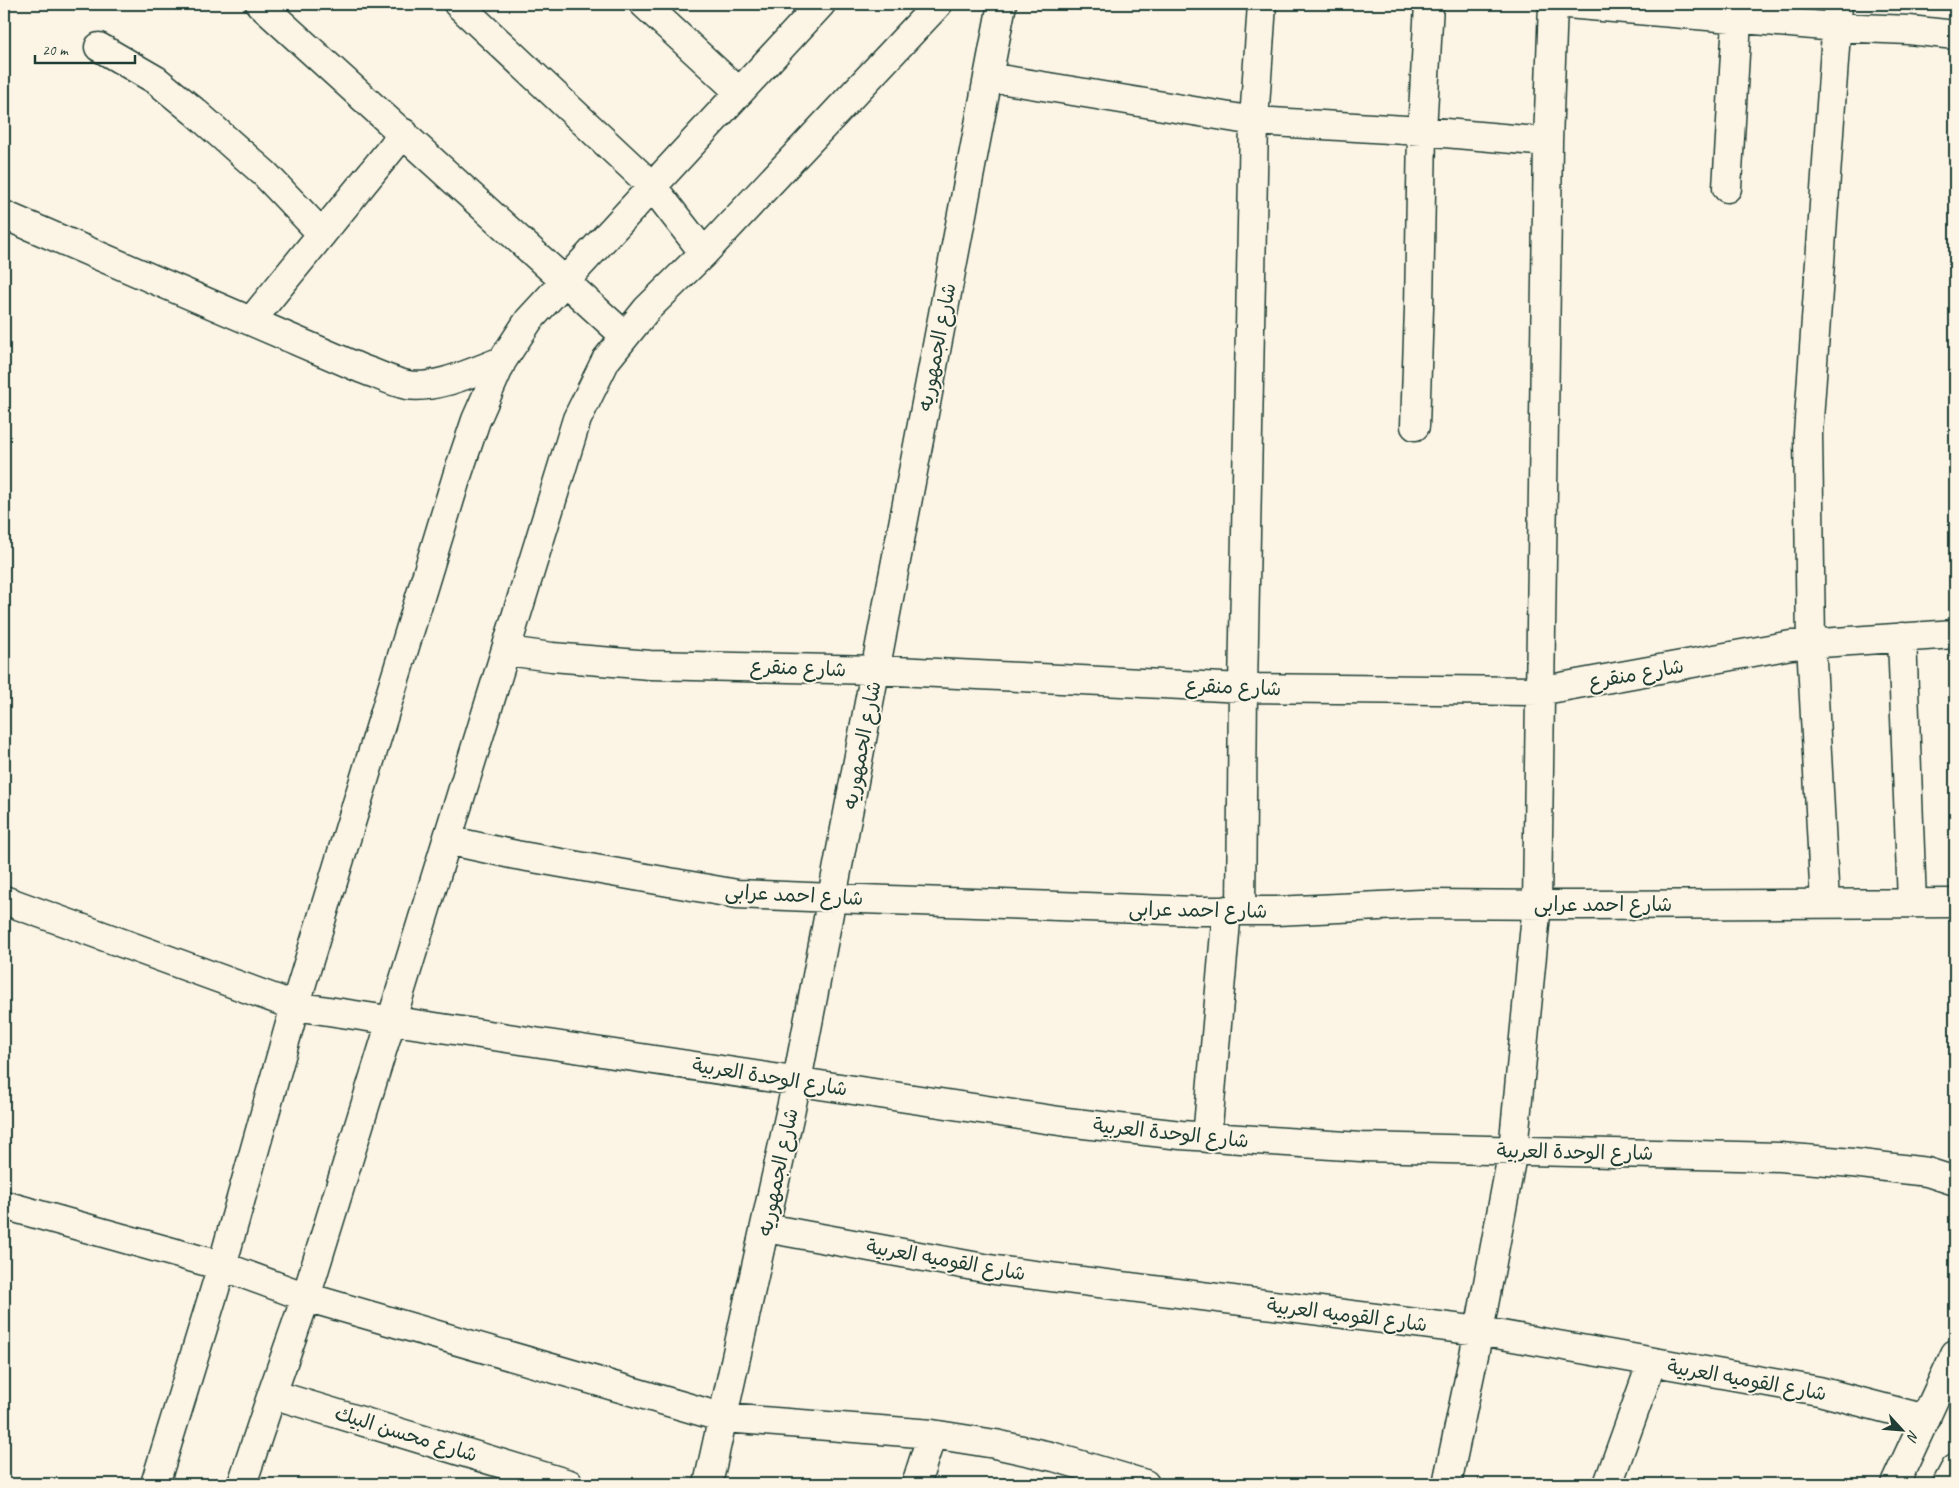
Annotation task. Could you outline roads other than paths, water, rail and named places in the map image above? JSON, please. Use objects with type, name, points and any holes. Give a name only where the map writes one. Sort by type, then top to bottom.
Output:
[{"type":"street","points":[[260,4],[625,336]]},
{"type":"street","points":[[458,4],[652,186],[704,253]]},
{"type":"street","points":[[644,4],[739,92]]},
{"type":"street","points":[[155,1484],[222,1266],[295,1006],[457,476],[476,420],[502,361],[529,320],[821,4]]},
{"type":"street","points":[[242,1484],[306,1297],[507,651],[577,419],[606,360],[648,309],[704,253],[938,4]]},
{"type":"street","name":"شارع الجمهوريه","points":[[708,1484],[797,1081],[1002,4]]},
{"type":"street","points":[[1207,1138],[1234,911],[1243,688],[1254,122],[1262,4]]},
{"type":"street","points":[[1415,426],[1422,131],[1430,4]]},
{"type":"street","points":[[1447,1484],[1479,1331],[1513,1150],[1537,904],[1548,142],[1554,4]]},
{"type":"street","points":[[1568,4],[1837,15],[1909,30],[1955,32]]},
{"type":"street","points":[[1727,188],[1738,11]]},
{"type":"street","points":[[1825,903],[1811,642],[1808,434],[1837,15]]},
{"type":"street","points":[[99,47],[156,80],[195,112],[265,174],[322,234]]},
{"type":"street","points":[[988,77],[1254,122],[1422,131],[1548,142]]},
{"type":"street","points":[[250,321],[404,133]]},
{"type":"street","points":[[4,215],[362,369],[407,385],[429,385],[502,361]]},
{"type":"street","name":"شارع منقرع","points":[[507,651],[552,657],[650,664],[876,670],[1243,688],[1539,691],[1811,642],[1902,637],[1955,631]]},
{"type":"street","points":[[1902,637],[1912,903]]},
{"type":"street","name":"شارع احمد عرابى","points":[[447,840],[534,858],[737,894],[832,898],[1234,911],[1420,904],[1955,903]]},
{"type":"street","name":"شارع الوحدة العربية","points":[[4,900],[295,1006],[1066,1122],[1207,1138],[1361,1147],[1780,1157],[1927,1172],[1955,1181]]},
{"type":"street","points":[[4,1205],[222,1266],[306,1297],[724,1418],[932,1434],[995,1444],[1054,1457],[1145,1484]]},
{"type":"street","name":"شارع القوميه العربية","points":[[766,1228],[995,1270],[1479,1331],[1819,1392],[1926,1419]]},
{"type":"street","points":[[1895,1484],[1955,1354]]},
{"type":"street","points":[[1608,1484],[1652,1362]]},
{"type":"street","name":"شارع محسن البيك","points":[[272,1394],[525,1477],[569,1484]]},
{"type":"street","points":[[916,1484],[932,1434]]},
{"type":"street","points":[[1947,1484],[1955,1468]]}]
